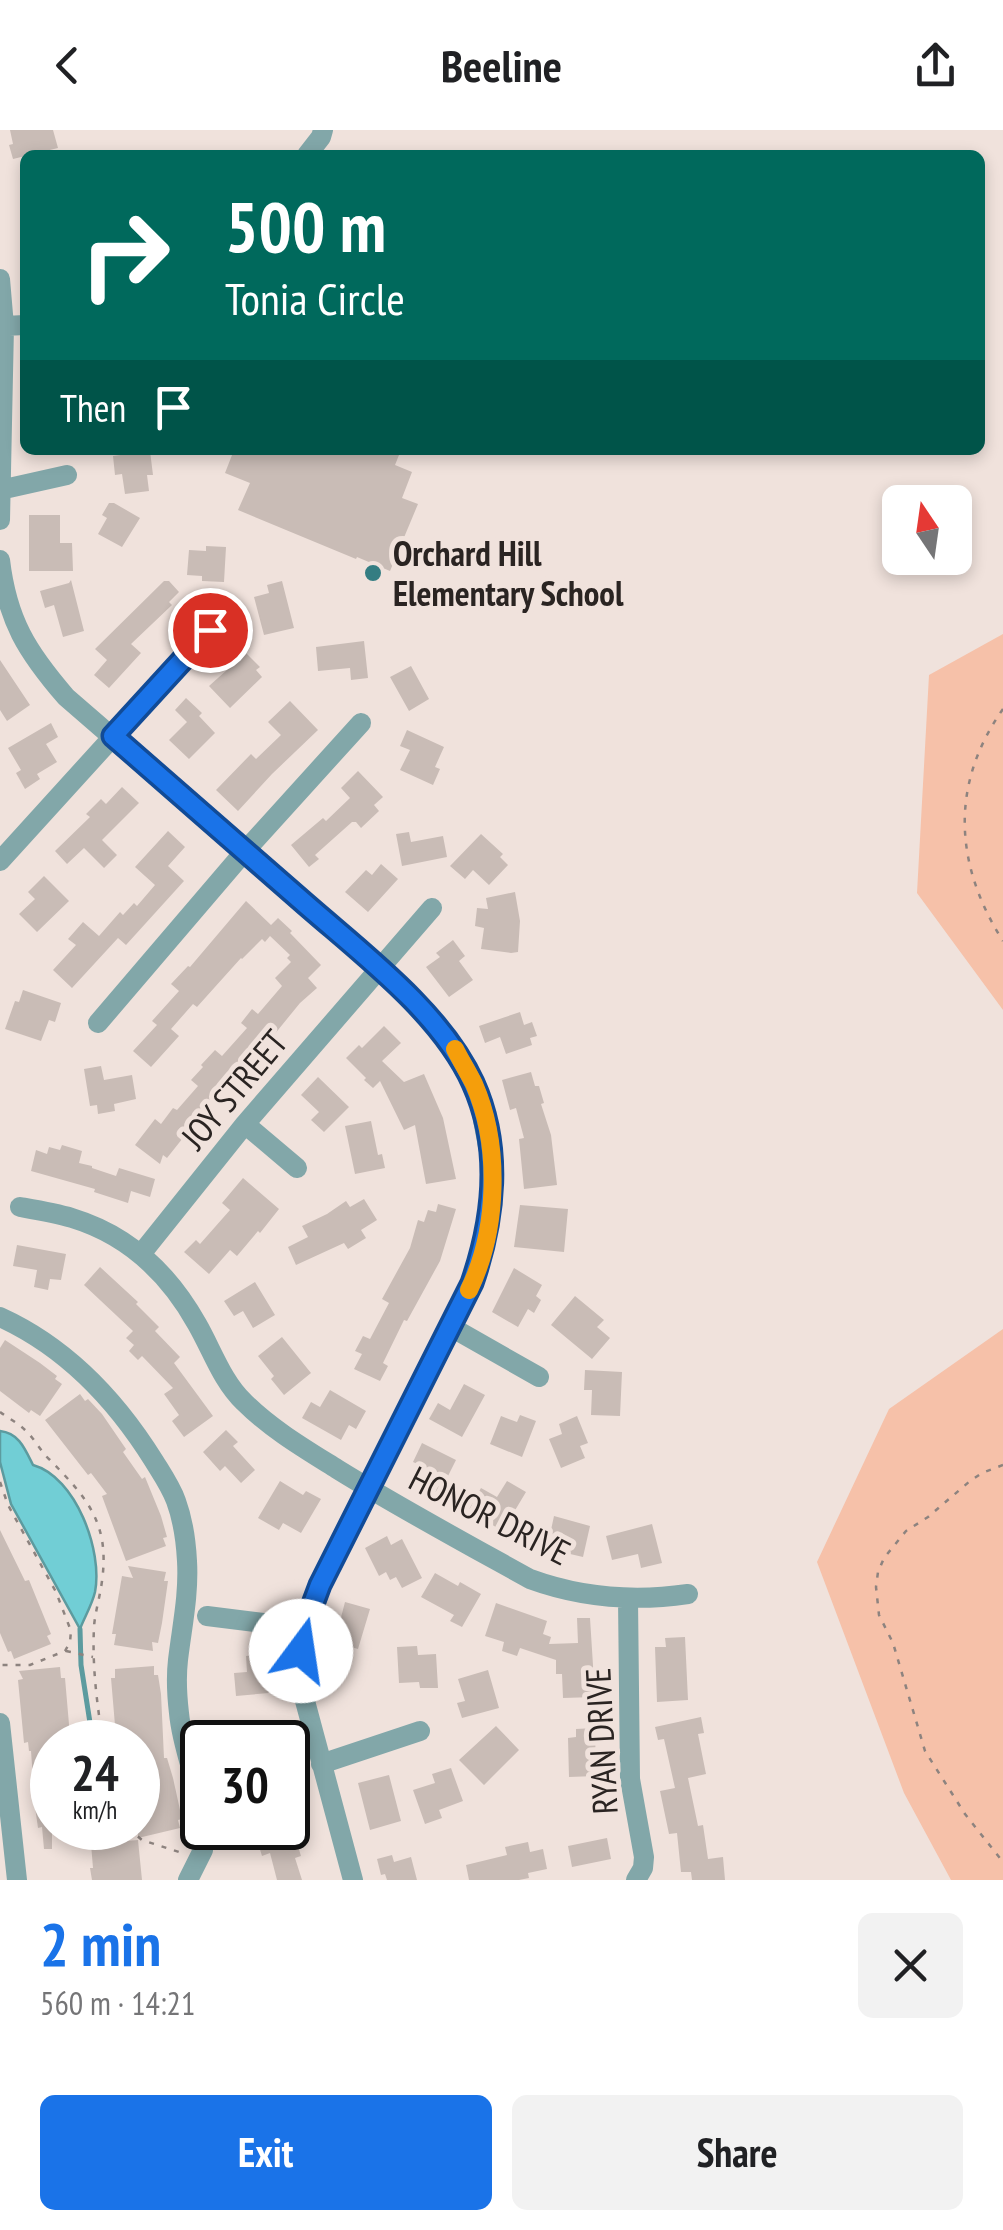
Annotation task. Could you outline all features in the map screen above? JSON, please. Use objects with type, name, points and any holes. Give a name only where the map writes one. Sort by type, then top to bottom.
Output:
[{"type":"street","points":[[0,279],[15,326],[0,520]]},
{"type":"street","points":[[0,490],[67,475]]},
{"type":"street","points":[[0,560],[6,620],[66,697],[380,969],[453,1045],[474,1084],[493,1173],[484,1249],[451,1328],[320,1585],[304,1628],[301,1651],[305,1700],[353,1880]]},
{"type":"street","points":[[0,861],[210,630]]},
{"type":"street","points":[[98,1023],[361,723]]},
{"type":"street","name":"JOY STREET","points":[[141,1254],[245,1124],[432,908]]},
{"type":"street","points":[[245,1124],[297,1168]]},
{"type":"street","name":"HONOR DRIVE","points":[[20,1207],[82,1222],[119,1238],[141,1254],[172,1285],[242,1401],[287,1438],[368,1488],[530,1579],[580,1594],[628,1599],[688,1594]]},
{"type":"street","points":[[0,1317],[52,1347],[96,1384],[130,1426],[171,1488],[182,1522],[187,1559],[188,1596],[178,1664],[180,1721]]},
{"type":"street","points":[[451,1328],[538,1377]]},
{"type":"street","name":"RYAN DRIVE","points":[[628,1599],[630,1779],[644,1857],[644,1868],[638,1878]]},
{"type":"street","points":[[207,1616],[304,1628]]},
{"type":"street","points":[[0,1723],[17,1880]]},
{"type":"street","points":[[320,1764],[420,1732]]},
{"type":"street","points":[[188,1880],[203,1850]]},
{"type":"path","points":[[1003,708],[978,754],[965,798],[964,822],[976,888],[1003,941]]},
{"type":"path","points":[[0,1412],[24,1429],[80,1490],[92,1509],[102,1546],[102,1579],[90,1656],[100,1720]]},
{"type":"path","points":[[1003,1465],[970,1481],[906,1531],[884,1558],[876,1587],[879,1615],[893,1643],[925,1750],[964,1814],[1003,1862]]},
{"type":"path","points":[[0,1482],[8,1505],[68,1619],[71,1636],[65,1651]]},
{"type":"path","points":[[0,1665],[30,1664],[65,1651],[90,1656]]},
{"type":"path","points":[[160,1846],[199,1858]]},
{"type":"shaded area","points":[[1003,634],[1003,1010],[917,893],[929,675]]},
{"type":"shaded area","points":[[1003,1329],[1003,1880],[951,1880],[904,1793],[817,1562],[889,1409]]},
{"type":"water","points":[[0,1431],[17,1438],[33,1465],[62,1484],[83,1518],[95,1557],[96,1575],[94,1597],[80,1629],[11,1504],[0,1462]]},
{"type":"building","points":[[10,130],[53,130],[58,148],[20,150],[20,157],[13,159],[9,145],[13,144]]},
{"type":"building","points":[[150,455],[153,475],[147,475],[149,491],[125,494],[122,474],[115,475],[113,456]]},
{"type":"building","points":[[232,455],[399,455],[395,465],[412,472],[402,498],[418,504],[390,571],[238,510],[250,483],[225,473]]},
{"type":"building","points":[[109,503],[140,518],[122,547],[98,534],[107,518],[102,515]]},
{"type":"building","points":[[29,515],[60,515],[60,543],[72,543],[73,571],[29,571]]},
{"type":"building","points":[[206,546],[226,547],[224,582],[202,581],[202,576],[187,575],[189,550],[206,551]]},
{"type":"building","points":[[71,580],[84,631],[63,637],[54,605],[45,608],[40,591]]},
{"type":"building","points":[[164,581],[179,592],[169,602],[172,605],[131,644],[141,653],[109,688],[94,675],[107,660],[95,649]]},
{"type":"building","points":[[282,581],[294,628],[264,635],[254,597],[269,593],[267,585]]},
{"type":"building","points":[[364,641],[368,678],[351,680],[350,668],[318,671],[316,647]]},
{"type":"building","points":[[246,653],[260,667],[256,670],[262,677],[230,708],[209,686]]},
{"type":"building","points":[[0,660],[30,705],[7,721],[0,710]]},
{"type":"building","points":[[411,666],[429,699],[409,711],[390,677]]},
{"type":"building","points":[[186,698],[215,733],[189,759],[169,740],[187,722],[175,710]]},
{"type":"building","points":[[290,701],[318,730],[238,811],[216,790],[251,754],[256,759],[281,735],[268,722]]},
{"type":"building","points":[[51,723],[58,737],[46,744],[57,762],[37,774],[40,779],[25,789],[16,773],[21,770],[8,748]]},
{"type":"building","points":[[407,730],[444,747],[435,767],[440,769],[433,785],[400,770],[410,750],[400,746]]},
{"type":"building","points":[[358,771],[383,797],[374,805],[379,811],[361,828],[352,822],[315,855],[319,859],[309,867],[291,845],[323,818],[326,821],[350,798],[341,788]]},
{"type":"building","points":[[122,787],[139,803],[102,840],[117,855],[104,868],[84,848],[67,864],[55,851],[90,817],[86,814],[101,799],[106,804]]},
{"type":"building","points":[[168,831],[185,847],[168,866],[184,881],[126,945],[118,938],[72,988],[53,970],[76,945],[68,939],[83,922],[99,936],[120,912],[123,915],[134,903],[137,906],[155,885],[135,867]]},
{"type":"building","points":[[409,832],[411,842],[443,836],[447,857],[402,866],[396,834]]},
{"type":"building","points":[[481,834],[503,854],[500,857],[508,865],[489,885],[473,870],[465,879],[450,866]]},
{"type":"building","points":[[381,864],[398,879],[368,912],[345,892],[366,870],[372,875]]},
{"type":"building","points":[[44,876],[69,901],[37,932],[19,914],[35,899],[28,892]]},
{"type":"building","points":[[515,892],[520,921],[518,952],[481,949],[484,928],[475,926],[477,908],[488,909],[486,898]]},
{"type":"building","points":[[246,901],[271,925],[278,918],[321,965],[308,978],[317,988],[300,1003],[234,1084],[229,1080],[167,1158],[163,1155],[160,1164],[135,1145],[155,1119],[161,1124],[198,1086],[191,1080],[201,1065],[215,1050],[222,1056],[247,1028],[241,1023],[252,1009],[258,1014],[282,986],[275,978],[291,962],[287,958],[290,955],[270,936],[265,942],[262,939],[171,1029],[179,1036],[151,1067],[133,1051],[157,1025],[152,1021],[179,991],[171,984]]},
{"type":"building","points":[[453,940],[465,956],[459,961],[473,980],[449,997],[426,967]]},
{"type":"building","points":[[23,990],[61,1003],[55,1022],[49,1020],[41,1041],[5,1029]]},
{"type":"building","points":[[520,1012],[524,1025],[532,1022],[537,1036],[530,1038],[532,1045],[506,1054],[500,1037],[485,1043],[479,1026]]},
{"type":"building","points":[[384,1026],[401,1043],[382,1061],[404,1082],[424,1074],[443,1118],[456,1179],[426,1184],[415,1125],[404,1130],[380,1081],[373,1088],[346,1058]]},
{"type":"building","points":[[101,1066],[104,1080],[132,1075],[136,1099],[114,1104],[115,1111],[98,1114],[97,1105],[90,1106],[84,1069]]},
{"type":"building","points":[[531,1072],[544,1103],[541,1104],[551,1135],[557,1185],[524,1189],[519,1139],[524,1138],[516,1108],[510,1110],[502,1080]]},
{"type":"building","points":[[318,1077],[349,1107],[324,1132],[311,1120],[319,1112],[301,1095]]},
{"type":"building","points":[[371,1121],[385,1168],[355,1174],[345,1126]]},
{"type":"building","points":[[62,1145],[82,1151],[79,1163],[92,1168],[116,1176],[119,1168],[155,1179],[150,1197],[131,1191],[128,1203],[31,1171],[36,1150],[47,1154],[49,1147],[60,1150]]},
{"type":"building","points":[[243,1178],[279,1209],[237,1256],[230,1250],[209,1274],[184,1252],[196,1240],[200,1244],[230,1210],[222,1203]]},
{"type":"building","points":[[364,1199],[377,1220],[361,1230],[366,1238],[348,1249],[344,1243],[296,1265],[288,1247],[308,1237],[302,1226],[346,1201],[350,1207]]},
{"type":"building","points":[[438,1204],[456,1209],[440,1261],[407,1321],[404,1320],[383,1363],[388,1366],[380,1381],[354,1369],[362,1354],[355,1351],[363,1336],[370,1339],[389,1303],[382,1299],[410,1248],[418,1220],[424,1222],[428,1210],[436,1212]]},
{"type":"building","points":[[520,1205],[568,1209],[564,1252],[514,1247]]},
{"type":"building","points":[[17,1245],[66,1254],[61,1280],[50,1279],[48,1290],[34,1287],[37,1270],[13,1266]]},
{"type":"building","points":[[100,1267],[159,1327],[155,1331],[180,1357],[174,1363],[213,1416],[184,1437],[172,1421],[179,1415],[164,1394],[173,1388],[142,1356],[138,1360],[129,1351],[134,1345],[126,1338],[133,1331],[84,1285]]},
{"type":"building","points":[[514,1268],[542,1285],[536,1296],[541,1300],[534,1313],[528,1309],[518,1327],[492,1312]]},
{"type":"building","points":[[255,1282],[275,1315],[253,1328],[243,1311],[234,1316],[224,1301]]},
{"type":"building","points":[[575,1296],[604,1320],[597,1327],[610,1338],[592,1359],[551,1325]]},
{"type":"building","points":[[282,1337],[311,1373],[284,1395],[258,1356]]},
{"type":"building","points":[[5,1340],[57,1376],[55,1379],[62,1384],[40,1416],[31,1410],[29,1413],[0,1391],[0,1348]]},
{"type":"building","points":[[585,1370],[622,1372],[620,1416],[591,1415],[592,1390],[584,1390]]},
{"type":"building","points":[[464,1384],[485,1395],[462,1437],[429,1419],[438,1403],[450,1410]]},
{"type":"building","points":[[330,1390],[366,1411],[356,1429],[349,1425],[341,1440],[302,1418],[311,1402],[320,1407]]},
{"type":"building","points":[[80,1394],[102,1414],[126,1449],[123,1452],[142,1479],[145,1477],[161,1516],[166,1546],[126,1561],[102,1496],[107,1494],[45,1420]]},
{"type":"building","points":[[520,1415],[536,1421],[522,1457],[490,1444],[501,1416],[517,1422]]},
{"type":"building","points":[[577,1416],[588,1443],[580,1446],[585,1458],[561,1468],[549,1439],[562,1434],[559,1424]]},
{"type":"building","points":[[226,1430],[238,1442],[233,1446],[255,1470],[241,1483],[225,1466],[220,1471],[203,1452]]},
{"type":"building","points":[[422,1443],[456,1460],[438,1496],[413,1483],[422,1466],[413,1462]]},
{"type":"building","points":[[280,1481],[303,1495],[306,1491],[321,1499],[301,1533],[283,1523],[279,1530],[258,1518]]},
{"type":"building","points":[[507,1481],[526,1492],[514,1512],[526,1519],[515,1538],[468,1511],[481,1488],[497,1497]]},
{"type":"building","points":[[554,1516],[590,1526],[583,1557],[536,1546],[540,1528],[551,1530]]},
{"type":"building","points":[[652,1524],[662,1563],[641,1568],[638,1554],[612,1560],[606,1536]]},
{"type":"building","points":[[0,1530],[25,1581],[29,1580],[51,1634],[47,1636],[51,1644],[14,1659],[0,1633]]},
{"type":"building","points":[[387,1536],[391,1545],[402,1539],[422,1578],[402,1588],[396,1577],[390,1580],[386,1572],[379,1576],[365,1548]]},
{"type":"building","points":[[128,1566],[166,1572],[162,1623],[158,1643],[152,1642],[153,1651],[114,1645],[116,1634],[112,1634],[122,1576],[133,1578]]},
{"type":"building","points":[[435,1573],[481,1594],[462,1627],[450,1621],[454,1615],[421,1597]]},
{"type":"building","points":[[345,1602],[370,1609],[358,1649],[340,1644],[344,1630],[338,1629]]},
{"type":"building","points":[[496,1603],[547,1621],[543,1634],[551,1637],[549,1644],[578,1643],[577,1618],[590,1618],[595,1697],[563,1698],[562,1674],[556,1674],[556,1660],[520,1648],[517,1656],[502,1651],[504,1642],[485,1636]]},
{"type":"building","points":[[685,1637],[688,1700],[657,1702],[655,1647],[666,1647],[665,1638]]},
{"type":"building","points":[[417,1646],[418,1655],[436,1654],[438,1688],[420,1688],[419,1682],[399,1683],[397,1647]]},
{"type":"building","points":[[265,1654],[269,1693],[236,1696],[234,1673],[247,1672],[246,1656]]},
{"type":"building","points":[[154,1666],[154,1675],[158,1675],[164,1758],[173,1778],[180,1828],[160,1833],[160,1720],[115,1720],[111,1678],[115,1678],[115,1669]]},
{"type":"building","points":[[60,1667],[61,1678],[65,1678],[69,1720],[30,1720],[30,1751],[28,1742],[24,1743],[18,1680],[23,1679],[19,1671]]},
{"type":"building","points":[[488,1670],[499,1708],[462,1718],[457,1703],[465,1701],[458,1679]]},
{"type":"building","points":[[701,1717],[704,1733],[698,1734],[706,1774],[688,1778],[698,1826],[703,1825],[708,1859],[723,1857],[725,1880],[692,1880],[691,1872],[681,1872],[677,1833],[669,1834],[660,1791],[675,1788],[664,1739],[658,1740],[655,1727]]},
{"type":"building","points":[[496,1726],[519,1750],[484,1785],[459,1760]]},
{"type":"building","points":[[595,1728],[596,1776],[569,1777],[568,1738],[576,1737],[576,1729]]},
{"type":"building","points":[[451,1768],[463,1801],[439,1810],[442,1818],[425,1824],[413,1790],[435,1783],[432,1774]]},
{"type":"building","points":[[389,1775],[401,1821],[370,1830],[358,1783]]},
{"type":"building","points":[[607,1838],[611,1859],[572,1867],[568,1846]]},
{"type":"building","points":[[528,1842],[530,1852],[543,1849],[547,1869],[528,1873],[529,1878],[519,1880],[469,1880],[466,1865],[507,1855],[505,1847]]},
{"type":"building","points":[[92,1850],[139,1850],[142,1880],[92,1880]]},
{"type":"building","points":[[260,1850],[299,1850],[301,1856],[295,1858],[302,1880],[277,1880],[270,1853],[262,1856]]},
{"type":"building","points":[[392,1855],[394,1862],[411,1857],[417,1880],[387,1880],[385,1874],[381,1875],[377,1859]]},
{"type":"waterway","points":[[80,1629],[90,1720]]},
{"type":"slow traffic","points":[[455,1049],[474,1084],[493,1173],[484,1249],[469,1290]]},
{"type":"place","name":"Orchard Hill Elementary School","points":[[373,573]]},
{"type":"route","points":[[210,630],[113,736],[380,969],[453,1045],[474,1084],[493,1173],[484,1249],[472,1283],[320,1585],[304,1628],[301,1651]]}]
